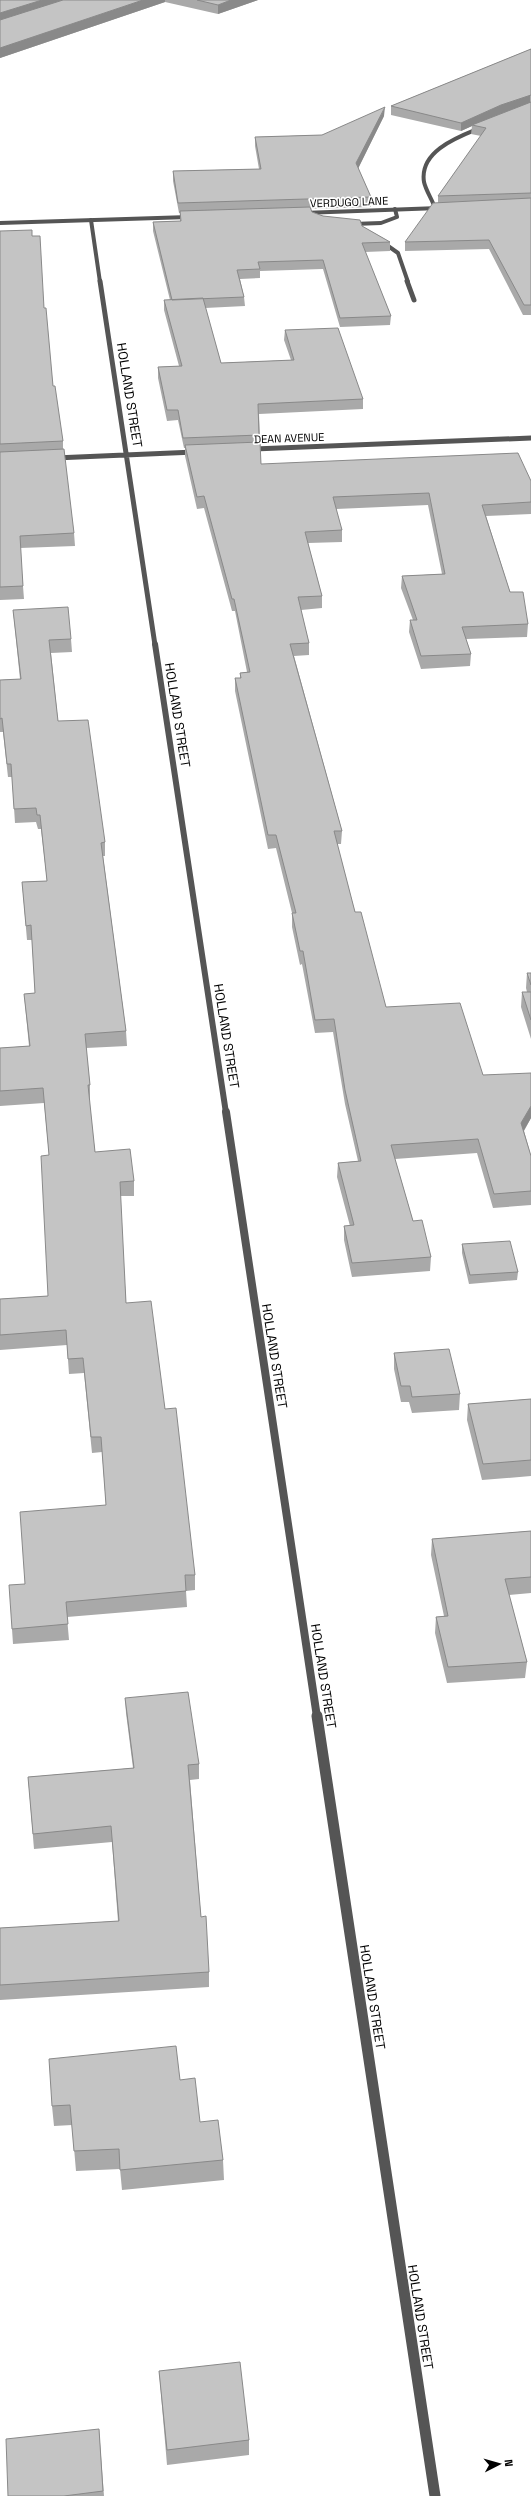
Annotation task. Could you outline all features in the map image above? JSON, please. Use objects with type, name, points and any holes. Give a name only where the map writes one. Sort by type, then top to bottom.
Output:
[{"type":"street","points":[[435,208],[424,180],[425,167],[430,157],[441,147],[457,137],[484,126]]},
{"type":"street","name":"VERDUGO LANE","points":[[296,213],[443,208]]},
{"type":"street","points":[[350,224],[362,225],[391,221],[396,217],[395,209]]},
{"type":"street","points":[[312,212],[314,218]]},
{"type":"street","points":[[0,223],[193,216]]},
{"type":"street","name":"HOLLAND STREET","points":[[91,220],[435,2496]]},
{"type":"street","points":[[362,225],[364,232]]},
{"type":"street","points":[[373,236],[398,253],[414,300]]},
{"type":"street","name":"DEAN AVENUE","points":[[245,450],[531,438]]},
{"type":"street","points":[[47,458],[206,451]]},
{"type":"building","points":[[0,0],[42,0],[0,13]]},
{"type":"building","points":[[63,0],[143,0],[0,48],[0,20]]},
{"type":"building","points":[[197,0],[231,0],[218,5]]},
{"type":"building","points":[[531,49],[531,95],[501,105],[461,123],[391,106]]},
{"type":"building","points":[[531,102],[531,193],[438,196],[486,128],[472,125]]},
{"type":"building","points":[[385,107],[356,163],[371,197],[178,203],[173,171],[261,169],[255,137],[322,135]]},
{"type":"building","points":[[531,198],[531,305],[524,305],[489,240],[405,242],[433,203]]},
{"type":"building","points":[[310,207],[312,212],[323,216],[360,220],[362,226],[390,242],[362,243],[391,316],[340,318],[323,260],[258,262],[260,269],[237,270],[244,297],[172,300],[153,222],[181,221],[180,211]]},
{"type":"building","points":[[32,230],[32,236],[40,236],[44,308],[46,308],[53,386],[55,386],[63,441],[0,444],[0,231]]},
{"type":"building","points":[[203,298],[221,363],[294,360],[285,330],[338,328],[363,399],[258,404],[259,435],[183,438],[178,410],[167,410],[158,367],[182,366],[164,300]]},
{"type":"building","points":[[260,442],[261,464],[518,453],[531,481],[531,502],[482,505],[510,592],[523,592],[528,624],[462,627],[471,654],[421,656],[410,620],[417,620],[402,576],[445,574],[429,493],[333,497],[342,530],[305,532],[322,596],[298,597],[309,643],[290,644],[342,831],[334,831],[355,912],[361,912],[386,1007],[460,1003],[483,1075],[531,1073],[531,1106],[521,1123],[531,1156],[531,1191],[494,1194],[478,1139],[391,1145],[413,1221],[422,1220],[431,1257],[352,1263],[344,1226],[354,1225],[338,1163],[361,1161],[345,1090],[334,1019],[315,1020],[303,951],[300,951],[292,913],[296,913],[276,835],[268,835],[235,678],[241,678],[240,673],[250,672],[234,599],[232,599],[204,496],[197,497],[185,445]]},
{"type":"building","points":[[64,449],[74,533],[20,536],[23,586],[0,587],[0,452]]},
{"type":"building","points":[[68,607],[71,639],[49,640],[58,721],[88,720],[105,842],[101,843],[126,1031],[85,1034],[90,1085],[88,1085],[95,1152],[130,1149],[134,1181],[120,1182],[126,1303],[151,1301],[165,1409],[176,1408],[195,1575],[185,1575],[186,1591],[66,1602],[68,1624],[12,1629],[9,1585],[25,1584],[20,1512],[106,1505],[101,1437],[91,1437],[83,1358],[68,1359],[66,1330],[0,1335],[0,1299],[48,1296],[41,1156],[49,1155],[43,1088],[0,1091],[0,1048],[30,1046],[24,994],[35,993],[31,925],[26,926],[22,882],[47,881],[40,815],[37,815],[36,808],[14,809],[11,764],[7,764],[2,718],[0,719],[0,680],[21,679],[13,610]]},
{"type":"building","points":[[527,973],[531,973],[531,985]]},
{"type":"building","points":[[522,992],[531,992],[531,1020]]},
{"type":"building","points":[[510,1241],[518,1272],[470,1275],[462,1244]]},
{"type":"building","points":[[449,1349],[460,1394],[412,1397],[410,1386],[401,1386],[394,1353]]},
{"type":"building","points":[[531,1399],[531,1460],[483,1464],[468,1404]]},
{"type":"building","points":[[531,1531],[531,1577],[505,1579],[527,1662],[448,1667],[436,1617],[448,1616],[432,1539]]},
{"type":"building","points":[[188,1692],[199,1764],[188,1765],[201,1917],[206,1916],[209,1972],[0,1985],[0,1928],[119,1921],[111,1826],[33,1834],[28,1777],[134,1768],[125,1698]]},
{"type":"building","points":[[176,2046],[180,2080],[195,2078],[200,2122],[218,2120],[223,2160],[120,2170],[119,2149],[74,2151],[70,2105],[52,2106],[49,2059]]},
{"type":"building","points":[[240,2362],[249,2440],[167,2450],[159,2371]]},
{"type":"building","points":[[99,2429],[103,2491],[64,2496],[8,2496],[6,2439]]}]
